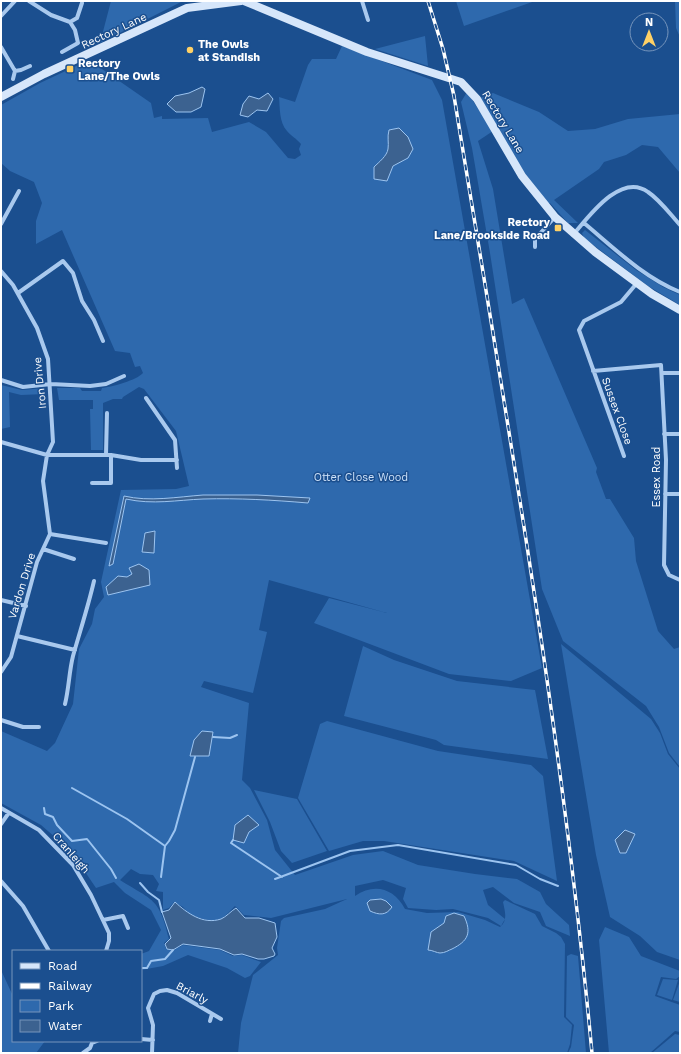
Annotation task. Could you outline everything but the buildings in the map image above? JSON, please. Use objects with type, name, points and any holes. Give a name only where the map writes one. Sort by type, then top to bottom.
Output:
[{"type":"main road","name":"Rectory Lane","points":[[1,96],[44,74],[188,8],[241,1]]},
{"type":"main road","name":"Rectory Lane","points":[[244,1],[367,52],[461,82],[477,99],[522,176],[555,217],[573,234],[637,283],[680,310]]},
{"type":"street","points":[[1,16],[15,1]]},
{"type":"street","points":[[30,1],[51,15],[70,22],[75,30],[78,43],[62,52]]},
{"type":"street","points":[[362,1],[368,20]]},
{"type":"street","points":[[70,22],[77,18],[82,3]]},
{"type":"street","points":[[1,47],[15,71],[13,79]]},
{"type":"street","points":[[15,71],[30,66]]},
{"type":"street","points":[[573,234],[614,192],[622,187],[633,186],[648,191],[680,225]]},
{"type":"street","points":[[1,224],[19,192]]},
{"type":"street","points":[[535,248],[535,239],[555,217]]},
{"type":"street","points":[[584,223],[647,274],[666,287],[680,292]]},
{"type":"street","points":[[529,236],[535,239]]},
{"type":"street","points":[[18,293],[63,261],[73,273],[82,301],[94,320],[103,341]]},
{"type":"street","name":"Iron Drive","points":[[1,271],[18,293],[37,328],[48,359],[51,384],[53,442],[47,455]]},
{"type":"street","name":"Sussex Close","points":[[624,456],[579,333],[579,326],[584,320],[621,302],[637,283]]},
{"type":"street","name":"Essex Road","points":[[593,371],[661,365],[664,434],[665,569],[671,577],[680,580]]},
{"type":"street","points":[[662,373],[680,373]]},
{"type":"street","points":[[1,380],[23,387],[51,384],[90,386],[106,384],[124,376]]},
{"type":"street","points":[[146,398],[175,440],[177,468]]},
{"type":"street","points":[[92,483],[111,483],[107,413]]},
{"type":"street","points":[[664,434],[680,434]]},
{"type":"street","points":[[1,442],[47,455],[109,455],[141,460],[177,460]]},
{"type":"street","points":[[47,455],[42,481],[50,534],[106,543]]},
{"type":"street","points":[[665,494],[680,494]]},
{"type":"street","name":"Vardon Drive","points":[[1,672],[11,657],[37,562],[50,534]]},
{"type":"street","name":"Vardon Drive","points":[[43,550],[74,559]]},
{"type":"street","points":[[64,704],[75,650],[87,612],[94,581]]},
{"type":"street","points":[[1,600],[26,606]]},
{"type":"street","points":[[17,636],[75,650]]},
{"type":"street","points":[[1,720],[23,727],[39,727]]},
{"type":"street","name":"Cranleigh","points":[[1,808],[8,814],[32,825],[67,858],[86,884],[103,920],[109,937],[106,950]]},
{"type":"street","points":[[1,824],[8,814]]},
{"type":"street","points":[[1,881],[23,906],[48,950]]},
{"type":"street","points":[[103,920],[123,916],[128,928]]},
{"type":"street","name":"Briarly","points":[[152,1053],[153,1025],[148,1008],[150,1000],[154,994],[160,991],[168,990],[177,992],[221,1020]]},
{"type":"street","points":[[210,1021],[212,1014]]},
{"type":"street","points":[[142,1039],[153,1040]]},
{"type":"street","points":[[83,1053],[90,1048],[92,1043],[94,1042]]},
{"type":"green space","points":[[111,1],[183,1],[100,43]]},
{"type":"green space","points":[[456,1],[535,1],[464,26]]},
{"type":"green space","points":[[675,1],[680,1],[680,37],[676,28]]},
{"type":"green space","points":[[425,36],[428,66],[375,49]]},
{"type":"green space","name":"Otter Close Wood","points":[[342,46],[432,80],[442,100],[542,668],[511,681],[449,674],[314,623],[329,598],[387,613],[269,580],[259,630],[267,632],[253,693],[204,681],[201,687],[249,703],[242,780],[250,788],[267,820],[275,850],[295,875],[353,855],[383,851],[418,865],[517,879],[540,892],[546,904],[569,925],[570,936],[546,926],[540,912],[514,903],[493,887],[483,890],[488,905],[505,919],[503,902],[505,900],[535,914],[542,926],[556,933],[561,937],[565,944],[564,1017],[572,1025],[570,1044],[567,1053],[238,1053],[241,1023],[253,975],[278,955],[277,948],[281,921],[284,918],[325,909],[347,899],[271,918],[244,915],[235,906],[222,919],[212,921],[191,916],[183,907],[174,902],[169,908],[163,910],[163,892],[156,891],[159,884],[153,875],[140,874],[131,869],[120,880],[147,897],[158,907],[169,939],[164,943],[166,949],[174,950],[183,945],[220,950],[233,956],[242,955],[261,962],[250,976],[245,978],[227,968],[188,955],[163,966],[142,970],[142,954],[149,951],[161,930],[151,910],[125,893],[114,882],[96,888],[71,851],[41,825],[1,803],[1,731],[47,751],[55,743],[73,704],[79,649],[92,624],[95,609],[104,597],[101,582],[121,490],[176,489],[189,486],[176,431],[144,389],[139,387],[122,399],[113,399],[103,403],[103,450],[91,450],[90,409],[93,409],[93,400],[59,400],[57,388],[80,388],[82,391],[101,391],[102,388],[130,381],[143,373],[140,366],[135,367],[130,353],[115,351],[62,230],[36,244],[36,221],[42,203],[34,182],[10,171],[1,163],[1,105],[40,83],[89,60],[151,103],[154,118],[162,116],[162,119],[208,118],[212,132],[249,122],[266,132],[288,158],[295,159],[301,155],[299,149],[301,144],[284,127],[280,115],[279,97],[295,102],[308,65],[312,59],[336,59]],"holes":[[[383,880],[406,888],[403,899],[408,908],[436,910],[453,909],[488,918],[501,926],[500,927],[485,920],[458,912],[427,913],[405,909],[395,896],[383,890],[369,890],[355,896],[355,886]]]},
{"type":"green space","points":[[467,92],[493,131],[478,141],[493,189],[512,304],[524,298],[597,468],[596,472],[606,499],[610,499],[634,538],[636,561],[658,631],[674,649],[680,647],[680,767],[669,753],[659,727],[646,706],[563,641],[542,589],[490,253],[472,148],[461,102]]},
{"type":"green space","points":[[493,93],[539,112],[568,131],[595,129],[628,119],[680,114],[680,173],[658,147],[642,145],[626,155],[604,162],[599,169],[554,200],[578,223],[568,223],[550,203],[545,205],[522,176],[507,142],[477,99]]},
{"type":"green space","points":[[585,230],[636,270],[663,287],[680,295],[680,305],[648,286],[584,238],[582,233]]},
{"type":"green space","points":[[1,385],[22,390],[45,388],[45,394],[21,395],[9,392],[10,427],[1,429]]},
{"type":"green space","points":[[561,644],[651,719],[660,733],[668,754],[680,769],[680,960],[657,952],[640,936],[610,917],[596,855]]},
{"type":"green space","points":[[363,646],[394,660],[457,681],[535,690],[548,759],[444,745],[436,740],[344,716]]},
{"type":"green space","points":[[327,721],[438,751],[531,765],[543,776],[557,881],[514,861],[384,841],[363,841],[329,851],[298,798],[320,724]]},
{"type":"green space","points":[[254,790],[297,799],[327,851],[292,863],[281,851],[270,822]]},
{"type":"green space","points":[[605,927],[629,937],[641,956],[680,971],[680,976],[676,979],[661,977],[655,996],[680,1005],[680,1032],[675,1031],[650,1053],[609,1053],[599,940]]},
{"type":"green space","points":[[571,954],[578,956],[586,1053],[568,1053],[571,1047],[574,1025],[566,1017],[567,956]]},
{"type":"green space","points":[[1,970],[12,994],[12,1042],[44,1042],[36,1053],[1,1053]]},
{"type":"green space","points":[[663,979],[678,980],[672,1000],[657,995]]},
{"type":"green space","points":[[680,981],[680,1002],[673,1000]]},
{"type":"green space","points":[[675,1034],[680,1035],[680,1053],[652,1053]]},
{"type":"water","points":[[202,87],[205,89],[201,107],[191,112],[176,112],[167,104],[175,96],[189,93]]},
{"type":"water","points":[[268,93],[273,99],[267,111],[257,110],[248,117],[240,115],[243,104],[249,96],[259,99]]},
{"type":"water","points":[[399,128],[408,137],[413,149],[408,158],[393,166],[387,181],[374,179],[374,167],[387,152],[389,130]]},
{"type":"water","points":[[203,495],[257,495],[310,498],[308,503],[243,499],[203,499],[146,502],[126,499],[113,564],[109,566],[124,496],[153,499]]},
{"type":"water","points":[[155,531],[154,553],[142,552],[145,533]]},
{"type":"water","points":[[139,564],[149,570],[150,585],[108,595],[106,587],[118,576],[127,577],[132,574],[129,568]]},
{"type":"water","points":[[202,731],[213,732],[209,756],[190,756],[194,740]]},
{"type":"water","points":[[248,815],[259,825],[249,832],[244,843],[233,840],[235,825]]},
{"type":"water","points":[[625,830],[635,834],[626,853],[620,853],[615,840]]},
{"type":"water","points":[[381,899],[386,901],[392,907],[390,910],[382,914],[370,911],[367,903],[370,900]]},
{"type":"water","points":[[175,902],[190,914],[202,919],[221,919],[236,908],[245,918],[259,918],[275,923],[277,937],[272,948],[275,954],[274,956],[258,959],[242,954],[234,955],[220,949],[183,944],[173,950],[167,949],[165,944],[171,938],[162,912],[169,910]]},
{"type":"water","points":[[454,913],[464,916],[468,927],[465,940],[444,953],[428,950],[431,932],[444,923],[446,916]]},
{"type":"waterway","points":[[213,737],[230,738],[237,735]]},
{"type":"waterway","points":[[165,846],[175,830],[195,757]]},
{"type":"waterway","points":[[72,788],[127,819],[165,846],[161,877]]},
{"type":"waterway","points":[[44,808],[45,814],[53,817],[57,825],[72,841],[87,839],[111,869],[116,878]]},
{"type":"waterway","points":[[233,840],[231,843],[282,877]]},
{"type":"waterway","points":[[275,879],[350,851],[398,845],[516,865],[540,879],[558,886]]},
{"type":"waterway","points":[[140,883],[148,892],[159,900],[162,912]]},
{"type":"waterway","points":[[142,968],[147,968],[151,961],[165,959],[173,950]]},
{"type":"railway","points":[[428,1],[443,49],[454,96],[513,454],[549,693],[565,813],[580,933],[592,1053]]},
{"type":"place","name":"The Owls at Standish","points":[[190,50]]},
{"type":"place","name":"Rectory Lane/The Owls","points":[[70,69]]},
{"type":"place","name":"Rectory Lane/Brookside Road","points":[[558,228]]}]
